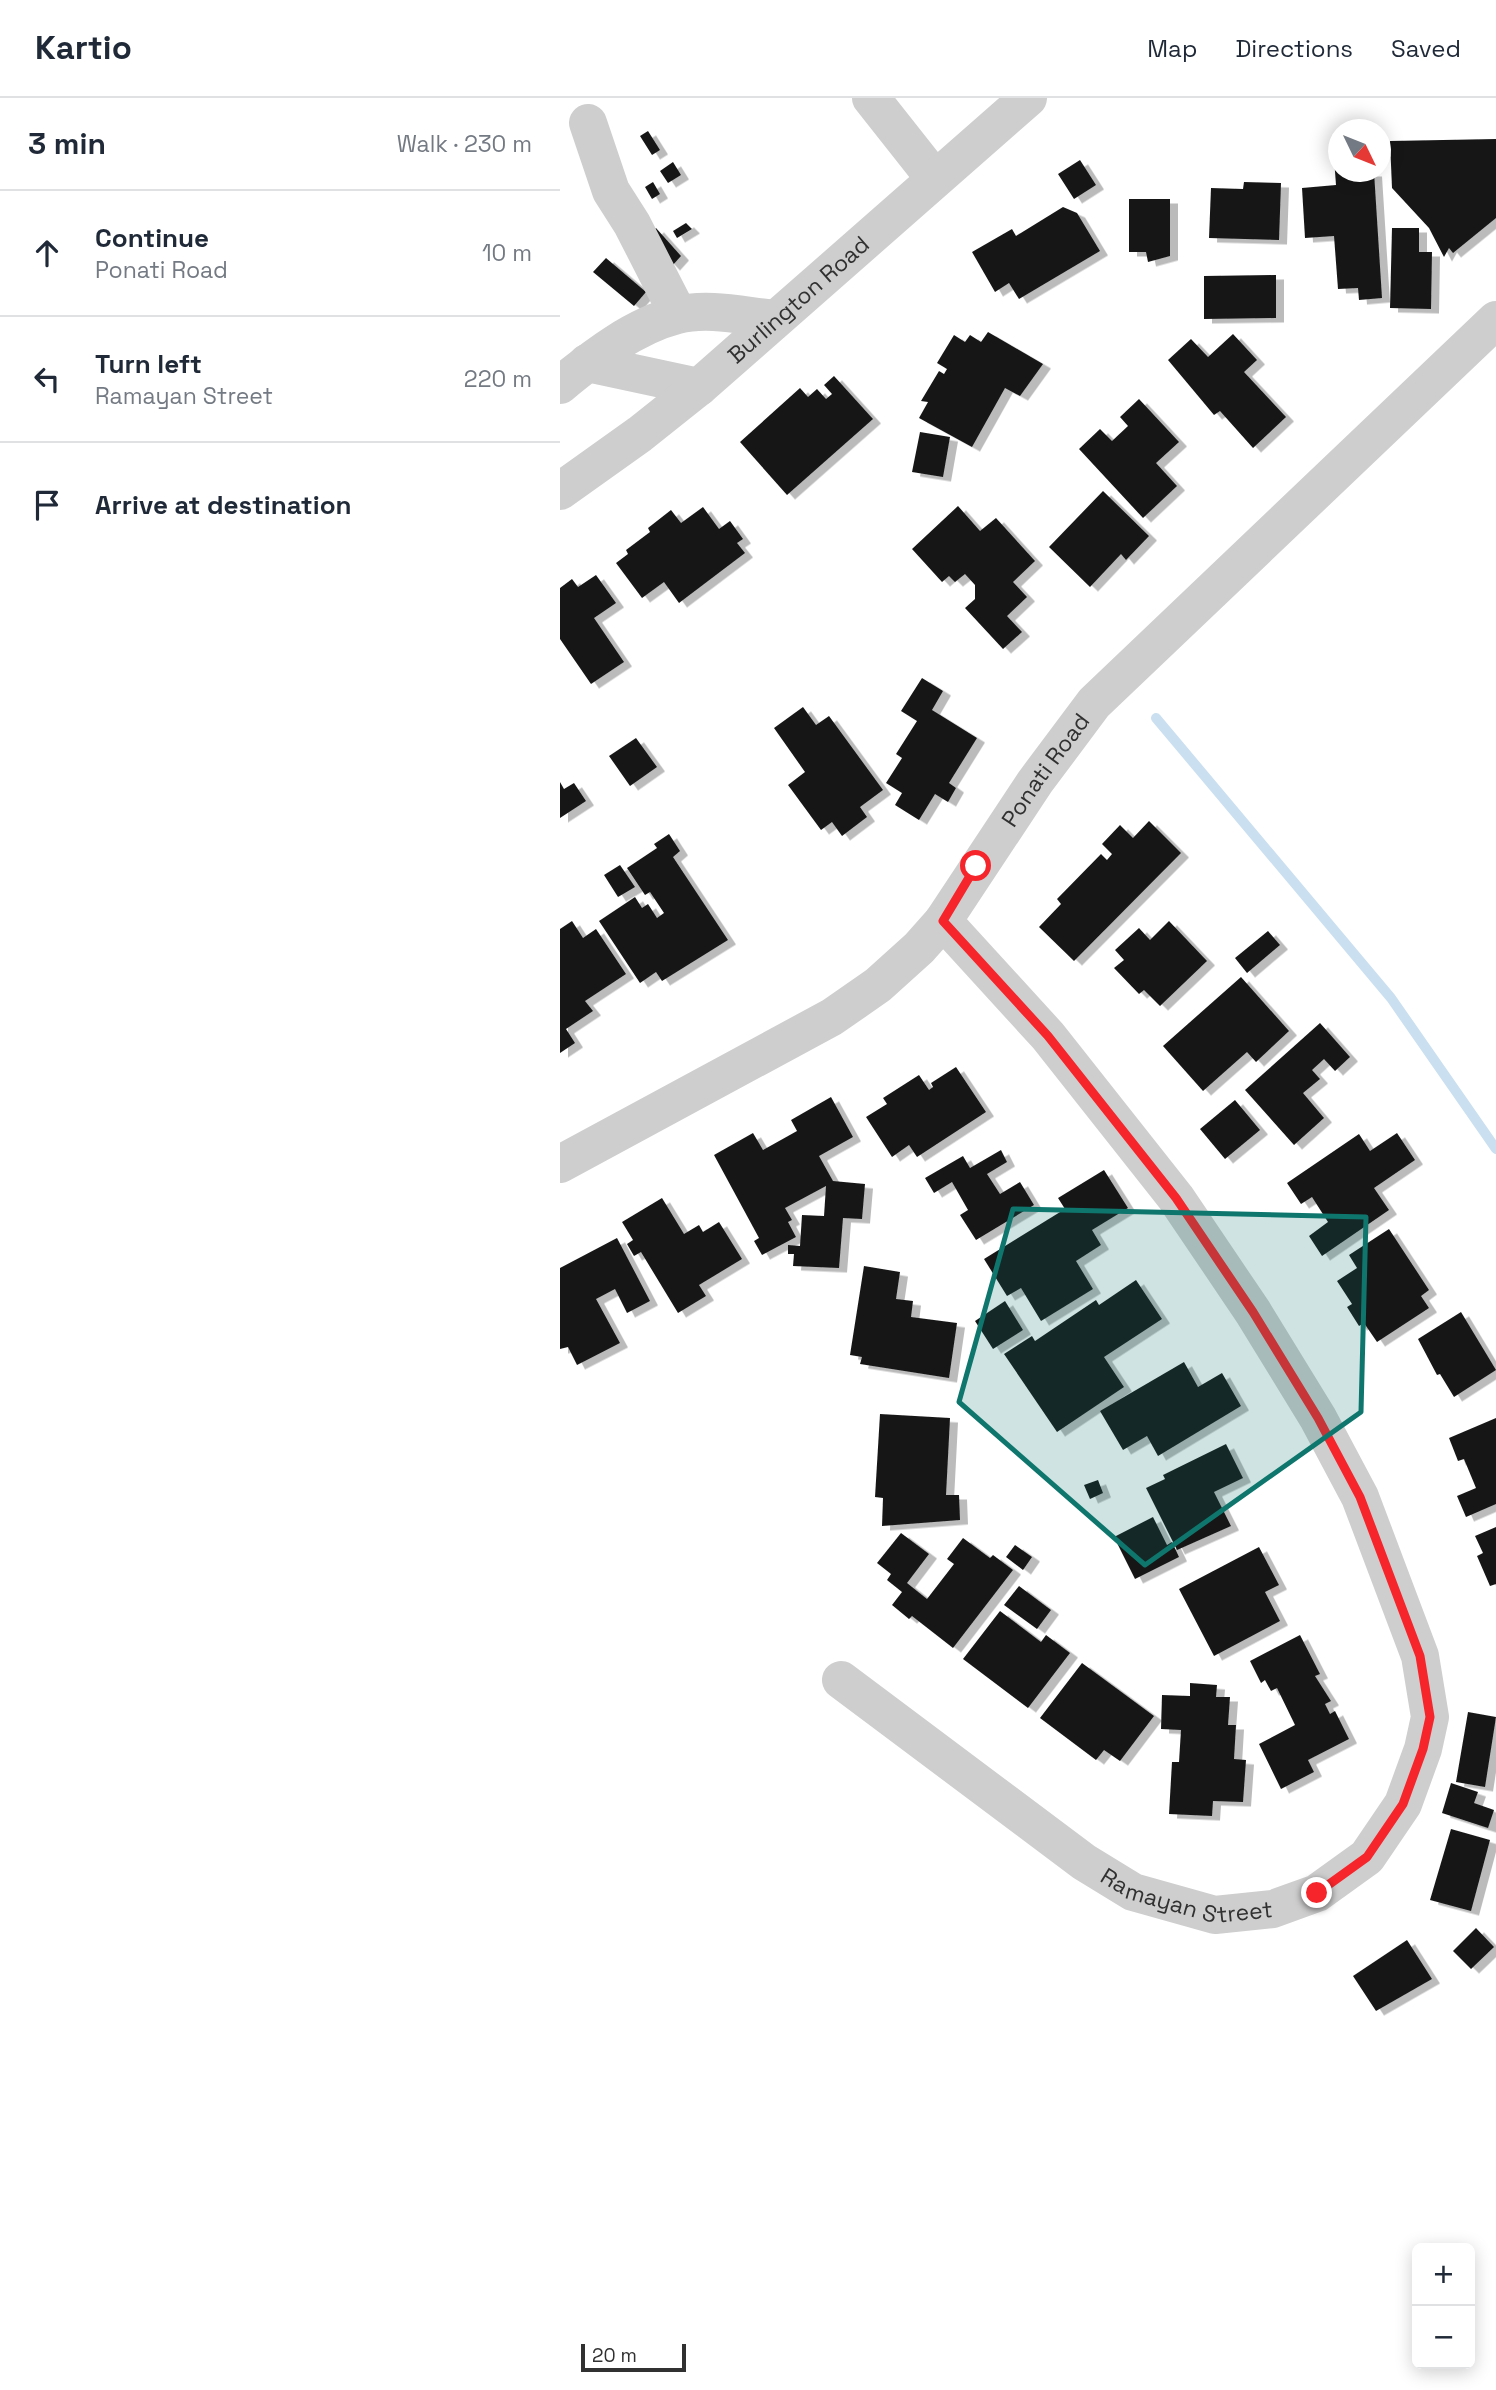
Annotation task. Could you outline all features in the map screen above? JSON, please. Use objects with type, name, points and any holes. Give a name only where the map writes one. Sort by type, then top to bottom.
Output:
[{"type":"street","points":[[871,98],[935,179]]},
{"type":"street","name":"Burlington Road","points":[[562,487],[699,387],[1028,98]]},
{"type":"street","points":[[588,122],[611,191],[632,224],[678,314]]},
{"type":"street","points":[[574,374],[635,332],[678,314],[711,312],[775,319]]},
{"type":"street","name":"Ponati Road","points":[[560,1164],[832,1017],[878,985],[943,921],[1027,792],[1094,703],[1496,320]]},
{"type":"street","points":[[574,374],[699,387]]},
{"type":"street","name":"Ramayan Street","points":[[841,1680],[1084,1862],[1133,1892],[1215,1915],[1273,1909],[1317,1893],[1367,1857],[1403,1804],[1423,1749],[1430,1717],[1420,1656],[1411,1631],[1360,1497],[1318,1418],[1253,1312],[1176,1198],[1048,1036],[943,921]]},
{"type":"highlighted area","points":[[1013,1209],[1366,1217],[1361,1412],[1145,1565],[959,1402]]},
{"type":"building","points":[[648,131],[660,150],[652,155],[640,136]]},
{"type":"building","points":[[1496,139],[1496,218],[1453,253],[1449,248],[1444,257],[1429,228],[1392,188],[1391,141]]},
{"type":"building","points":[[1080,160],[1096,185],[1074,199],[1058,174]]},
{"type":"building","points":[[673,162],[681,175],[668,183],[660,171]]},
{"type":"building","points":[[653,182],[660,194],[652,199],[645,187]]},
{"type":"building","points":[[1244,182],[1281,183],[1279,240],[1209,238],[1211,188],[1243,189]]},
{"type":"building","points":[[1336,182],[1375,182],[1382,298],[1359,300],[1358,288],[1338,289],[1334,236],[1305,238],[1302,188],[1336,185]]},
{"type":"building","points":[[1129,199],[1170,199],[1170,256],[1148,262],[1146,252],[1129,252]]},
{"type":"building","points":[[1063,207],[1077,213],[1100,251],[1019,299],[1009,283],[995,292],[972,252],[1012,229],[1016,236]]},
{"type":"building","points":[[686,223],[692,229],[677,238],[673,231]]},
{"type":"building","points":[[656,228],[681,256],[672,266],[646,237]]},
{"type":"building","points":[[1392,228],[1419,228],[1419,252],[1432,252],[1431,309],[1390,308]]},
{"type":"building","points":[[606,258],[646,292],[634,306],[593,272]]},
{"type":"building","points":[[1276,275],[1276,318],[1204,319],[1204,276]]},
{"type":"building","points":[[988,332],[1043,364],[1020,396],[1005,388],[972,447],[919,418],[928,402],[921,401],[939,371],[944,374],[947,369],[937,363],[954,335],[965,342],[970,335],[981,342]]},
{"type":"building","points":[[1233,334],[1257,360],[1244,372],[1286,417],[1253,448],[1220,411],[1214,415],[1168,360],[1191,339],[1208,357]]},
{"type":"building","points":[[834,376],[873,419],[787,495],[740,442],[800,388],[808,397],[817,389],[826,399],[832,394],[824,385]]},
{"type":"building","points":[[1139,399],[1179,442],[1156,463],[1177,486],[1143,518],[1079,449],[1100,429],[1112,441],[1128,426],[1120,417]]},
{"type":"building","points":[[920,432],[950,437],[943,477],[912,472]]},
{"type":"building","points":[[1103,491],[1149,536],[1126,560],[1121,554],[1090,587],[1049,547]]},
{"type":"building","points":[[958,506],[980,531],[996,518],[1035,561],[1013,582],[1027,597],[1007,616],[1022,632],[1003,649],[965,608],[975,599],[975,585],[965,574],[955,582],[949,576],[942,582],[912,549]]},
{"type":"building","points":[[703,507],[719,529],[730,521],[743,539],[737,543],[745,553],[679,603],[664,582],[642,598],[616,563],[628,554],[626,550],[650,532],[648,528],[671,510],[681,523]]},
{"type":"building","points":[[596,575],[616,603],[594,618],[624,662],[591,684],[560,639],[560,588],[572,579],[578,587]]},
{"type":"building","points":[[922,678],[943,691],[932,710],[977,738],[949,783],[956,788],[948,802],[935,794],[919,820],[895,805],[902,793],[886,783],[902,758],[896,754],[917,721],[901,711]]},
{"type":"building","points":[[803,707],[816,725],[829,716],[883,790],[860,807],[867,817],[842,836],[832,822],[821,830],[788,785],[805,772],[774,728]]},
{"type":"building","points":[[636,738],[657,767],[630,786],[609,756]]},
{"type":"building","points":[[560,782],[564,789],[574,783],[586,801],[560,818]]},
{"type":"building","points":[[1149,821],[1181,853],[1074,961],[1039,927],[1061,904],[1057,899],[1101,854],[1107,860],[1112,854],[1102,844],[1120,825],[1133,838]]},
{"type":"building","points":[[669,834],[680,851],[673,857],[728,940],[662,981],[656,972],[640,983],[599,921],[635,897],[642,908],[648,904],[657,918],[664,913],[650,892],[645,895],[627,868],[657,848],[654,844]]},
{"type":"building","points":[[620,865],[635,887],[618,897],[604,875]]},
{"type":"building","points":[[572,921],[583,938],[596,929],[626,974],[585,1001],[593,1011],[566,1029],[575,1043],[560,1053],[560,929]]},
{"type":"building","points":[[1169,921],[1207,961],[1160,1006],[1144,990],[1139,994],[1114,968],[1124,960],[1115,950],[1139,928],[1150,940]]},
{"type":"building","points":[[1268,931],[1280,945],[1247,973],[1235,958]]},
{"type":"building","points":[[1241,977],[1289,1031],[1256,1062],[1247,1052],[1203,1091],[1163,1046]]},
{"type":"building","points":[[1320,1023],[1350,1057],[1335,1071],[1324,1059],[1312,1070],[1320,1079],[1303,1093],[1324,1118],[1294,1145],[1245,1090]]},
{"type":"building","points":[[956,1067],[986,1112],[917,1157],[909,1145],[892,1157],[866,1117],[887,1104],[883,1098],[919,1075],[929,1090],[933,1087],[931,1083]]},
{"type":"building","points":[[831,1097],[853,1137],[819,1156],[833,1181],[865,1184],[862,1219],[843,1218],[839,1268],[793,1266],[794,1254],[788,1254],[788,1245],[800,1246],[802,1215],[824,1216],[826,1186],[785,1208],[792,1220],[788,1222],[796,1237],[762,1255],[754,1241],[759,1238],[714,1155],[753,1133],[763,1150],[797,1131],[791,1120]]},
{"type":"building","points":[[1235,1100],[1260,1130],[1225,1159],[1200,1129]]},
{"type":"building","points":[[1397,1133],[1415,1160],[1374,1188],[1389,1210],[1322,1256],[1309,1236],[1328,1222],[1312,1197],[1301,1204],[1287,1183],[1359,1134],[1370,1151]]},
{"type":"building","points":[[1001,1150],[1007,1162],[987,1174],[1000,1194],[1020,1182],[1034,1205],[976,1240],[960,1215],[968,1210],[952,1182],[934,1193],[925,1178],[963,1156],[970,1168]]},
{"type":"building","points":[[1104,1170],[1128,1208],[1092,1230],[1101,1245],[1076,1261],[1093,1289],[1041,1321],[1021,1288],[1007,1296],[984,1259],[1065,1209],[1058,1198]]},
{"type":"building","points":[[662,1198],[684,1234],[699,1225],[703,1232],[719,1222],[742,1259],[699,1285],[706,1296],[678,1313],[641,1252],[634,1256],[627,1244],[633,1240],[622,1222]]},
{"type":"building","points":[[1389,1229],[1429,1290],[1421,1296],[1429,1308],[1377,1342],[1364,1323],[1359,1326],[1347,1307],[1352,1304],[1337,1281],[1357,1268],[1349,1255]]},
{"type":"building","points":[[617,1238],[650,1301],[627,1313],[615,1289],[596,1299],[620,1343],[577,1365],[568,1347],[560,1349],[560,1268]]},
{"type":"building","points":[[864,1266],[900,1272],[896,1299],[913,1301],[911,1317],[957,1323],[949,1378],[860,1364],[862,1357],[850,1355]]},
{"type":"building","points":[[1136,1280],[1162,1319],[1104,1357],[1124,1387],[1057,1432],[1004,1354],[1032,1336],[1035,1341],[1096,1300],[1099,1305]]},
{"type":"building","points":[[1005,1301],[1023,1330],[993,1349],[975,1321]]},
{"type":"building","points":[[1461,1312],[1496,1370],[1454,1397],[1440,1374],[1437,1375],[1418,1339]]},
{"type":"building","points":[[1184,1362],[1198,1387],[1222,1373],[1241,1406],[1158,1456],[1147,1436],[1123,1450],[1100,1411]]},
{"type":"building","points":[[880,1414],[950,1418],[946,1495],[959,1495],[960,1520],[882,1526],[883,1498],[875,1497]]},
{"type":"building","points":[[1496,1418],[1496,1504],[1466,1517],[1457,1496],[1476,1488],[1464,1459],[1458,1461],[1449,1438]]},
{"type":"building","points":[[1226,1444],[1243,1478],[1214,1492],[1231,1526],[1177,1550],[1146,1488],[1165,1479],[1163,1475]]},
{"type":"building","points":[[1098,1480],[1103,1493],[1090,1499],[1084,1485]]},
{"type":"building","points":[[1153,1517],[1167,1545],[1172,1542],[1179,1557],[1135,1579],[1114,1537]]},
{"type":"building","points":[[1496,1527],[1496,1584],[1490,1586],[1477,1556],[1483,1553],[1475,1536]]},
{"type":"building","points":[[901,1533],[929,1554],[907,1583],[927,1599],[954,1564],[947,1559],[963,1538],[990,1558],[993,1555],[1013,1570],[953,1648],[912,1616],[909,1619],[892,1605],[902,1592],[887,1580],[891,1574],[877,1563]]},
{"type":"building","points":[[1015,1545],[1032,1557],[1023,1570],[1006,1557]]},
{"type":"building","points":[[1259,1547],[1279,1585],[1265,1592],[1280,1621],[1214,1656],[1179,1589]]},
{"type":"building","points":[[1019,1586],[1051,1610],[1037,1629],[1004,1605]]},
{"type":"building","points":[[1000,1611],[1041,1642],[1046,1635],[1070,1653],[1028,1708],[963,1659]]},
{"type":"building","points":[[1300,1635],[1320,1674],[1315,1676],[1331,1701],[1325,1704],[1330,1714],[1335,1711],[1349,1739],[1308,1760],[1314,1772],[1281,1789],[1259,1744],[1295,1725],[1277,1688],[1271,1691],[1265,1680],[1261,1683],[1250,1661]]},
{"type":"building","points":[[1082,1663],[1154,1716],[1120,1761],[1104,1750],[1096,1760],[1040,1718]]},
{"type":"building","points":[[1190,1683],[1217,1685],[1216,1697],[1230,1697],[1228,1725],[1236,1725],[1234,1759],[1246,1760],[1243,1802],[1213,1801],[1212,1816],[1169,1814],[1172,1762],[1179,1762],[1181,1730],[1161,1729],[1162,1695],[1190,1696]]},
{"type":"building","points":[[1468,1712],[1496,1717],[1485,1787],[1456,1782]]},
{"type":"building","points":[[1451,1783],[1478,1792],[1474,1803],[1494,1810],[1488,1828],[1442,1813]]},
{"type":"building","points":[[1451,1829],[1490,1840],[1471,1911],[1430,1900]]},
{"type":"building","points":[[1476,1928],[1494,1947],[1471,1969],[1453,1951]]},
{"type":"building","points":[[1407,1940],[1432,1979],[1376,2011],[1353,1976]]},
{"type":"waterway","points":[[1156,718],[1391,998],[1496,1149]]},
{"type":"route","points":[[976,866],[943,921],[1048,1036],[1176,1198],[1253,1312],[1318,1418],[1360,1497],[1420,1656],[1430,1717],[1423,1749],[1403,1804],[1367,1857],[1317,1893]]}]
